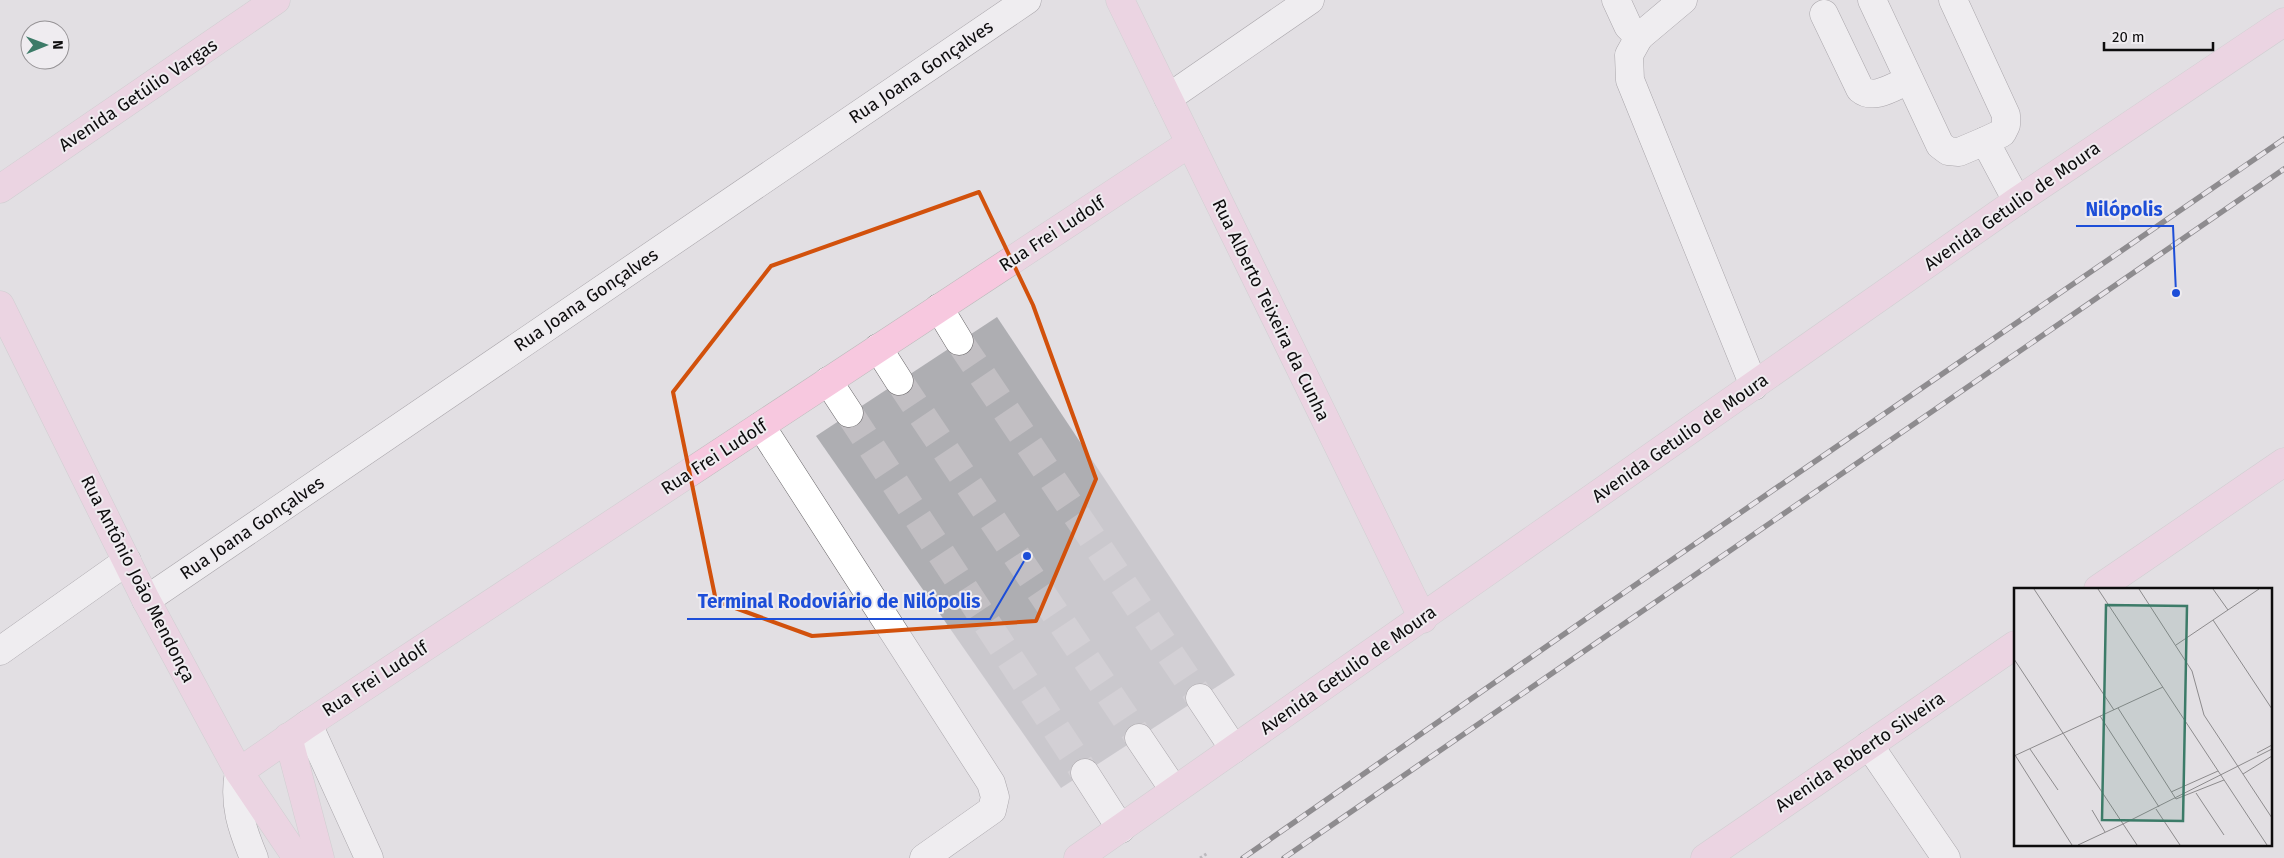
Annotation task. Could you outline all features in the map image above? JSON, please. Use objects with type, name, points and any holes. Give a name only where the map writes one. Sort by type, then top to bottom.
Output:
[{"type":"main road","name":"Avenida Getúlio Vargas","points":[[0,189],[276,0]]},
{"type":"main road","name":"Rua Alberto Teixeira da Cunha","points":[[1120,0],[1423,619]]},
{"type":"main road","name":"Avenida Getulio de Moura","points":[[1078,858],[1423,619],[2017,201],[2284,22]]},
{"type":"main road","name":"Rua Frei Ludolf","points":[[239,772],[298,730],[1190,143]]},
{"type":"main road","name":"Rua Antônio João Mendonça","points":[[0,306],[146,600],[239,772],[297,858]]},
{"type":"main road","points":[[2099,588],[2284,462]]},
{"type":"main road","name":"Avenida Roberto Silveira","points":[[1705,858],[2014,647]]},
{"type":"main road","points":[[298,730],[320,858]]},
{"type":"street","name":"Rua Joana Gonçalves","points":[[146,600],[1027,0]]},
{"type":"street","points":[[1168,98],[1310,0]]},
{"type":"street","points":[[1616,0],[1628,26],[1639,37]]},
{"type":"street","points":[[1683,0],[1639,37],[1629,55],[1630,80],[1754,386]]},
{"type":"street","points":[[1872,0],[1940,145],[1948,151],[1959,152],[2002,132],[2006,125],[2006,114],[1953,0]]},
{"type":"street","points":[[1824,14],[1860,89],[1865,93],[1873,95],[1909,80]]},
{"type":"street","points":[[1985,141],[2017,201]]},
{"type":"street","points":[[939,308],[959,341]]},
{"type":"street","points":[[878,348],[899,381]]},
{"type":"street","points":[[828,381],[849,414]]},
{"type":"street","points":[[761,426],[990,784],[995,797],[992,810],[924,858]]},
{"type":"street","points":[[0,651],[127,561]]},
{"type":"street","points":[[1200,698],[1234,750]]},
{"type":"street","points":[[298,730],[369,858]]},
{"type":"street","points":[[1139,738],[1174,790]]},
{"type":"street","points":[[1869,745],[1946,858]]},
{"type":"street","points":[[239,772],[236,791],[237,804],[244,834],[254,858]]},
{"type":"street","points":[[1085,773],[1121,829]]},
{"type":"path","points":[[1200,858],[1208,853]]},
{"type":"highlighted area","points":[[979,192],[1033,305],[1096,479],[1036,621],[812,636],[716,601],[673,392],[771,266]]},
{"type":"building","points":[[997,317],[1235,675],[1061,788],[816,436]]},
{"type":"tunnel","points":[[959,341],[1200,698]]},
{"type":"tunnel","points":[[899,381],[1139,738]]},
{"type":"tunnel","points":[[849,413],[1085,773]]},
{"type":"railway","points":[[1243,858],[1593,614],[2284,139]]},
{"type":"railway","points":[[1284,858],[2284,169]]},
{"type":"place","name":"Nilópolis","points":[[2176,293]]},
{"type":"place","name":"Terminal Rodoviário de Nilópolis","points":[[1027,556]]}]
